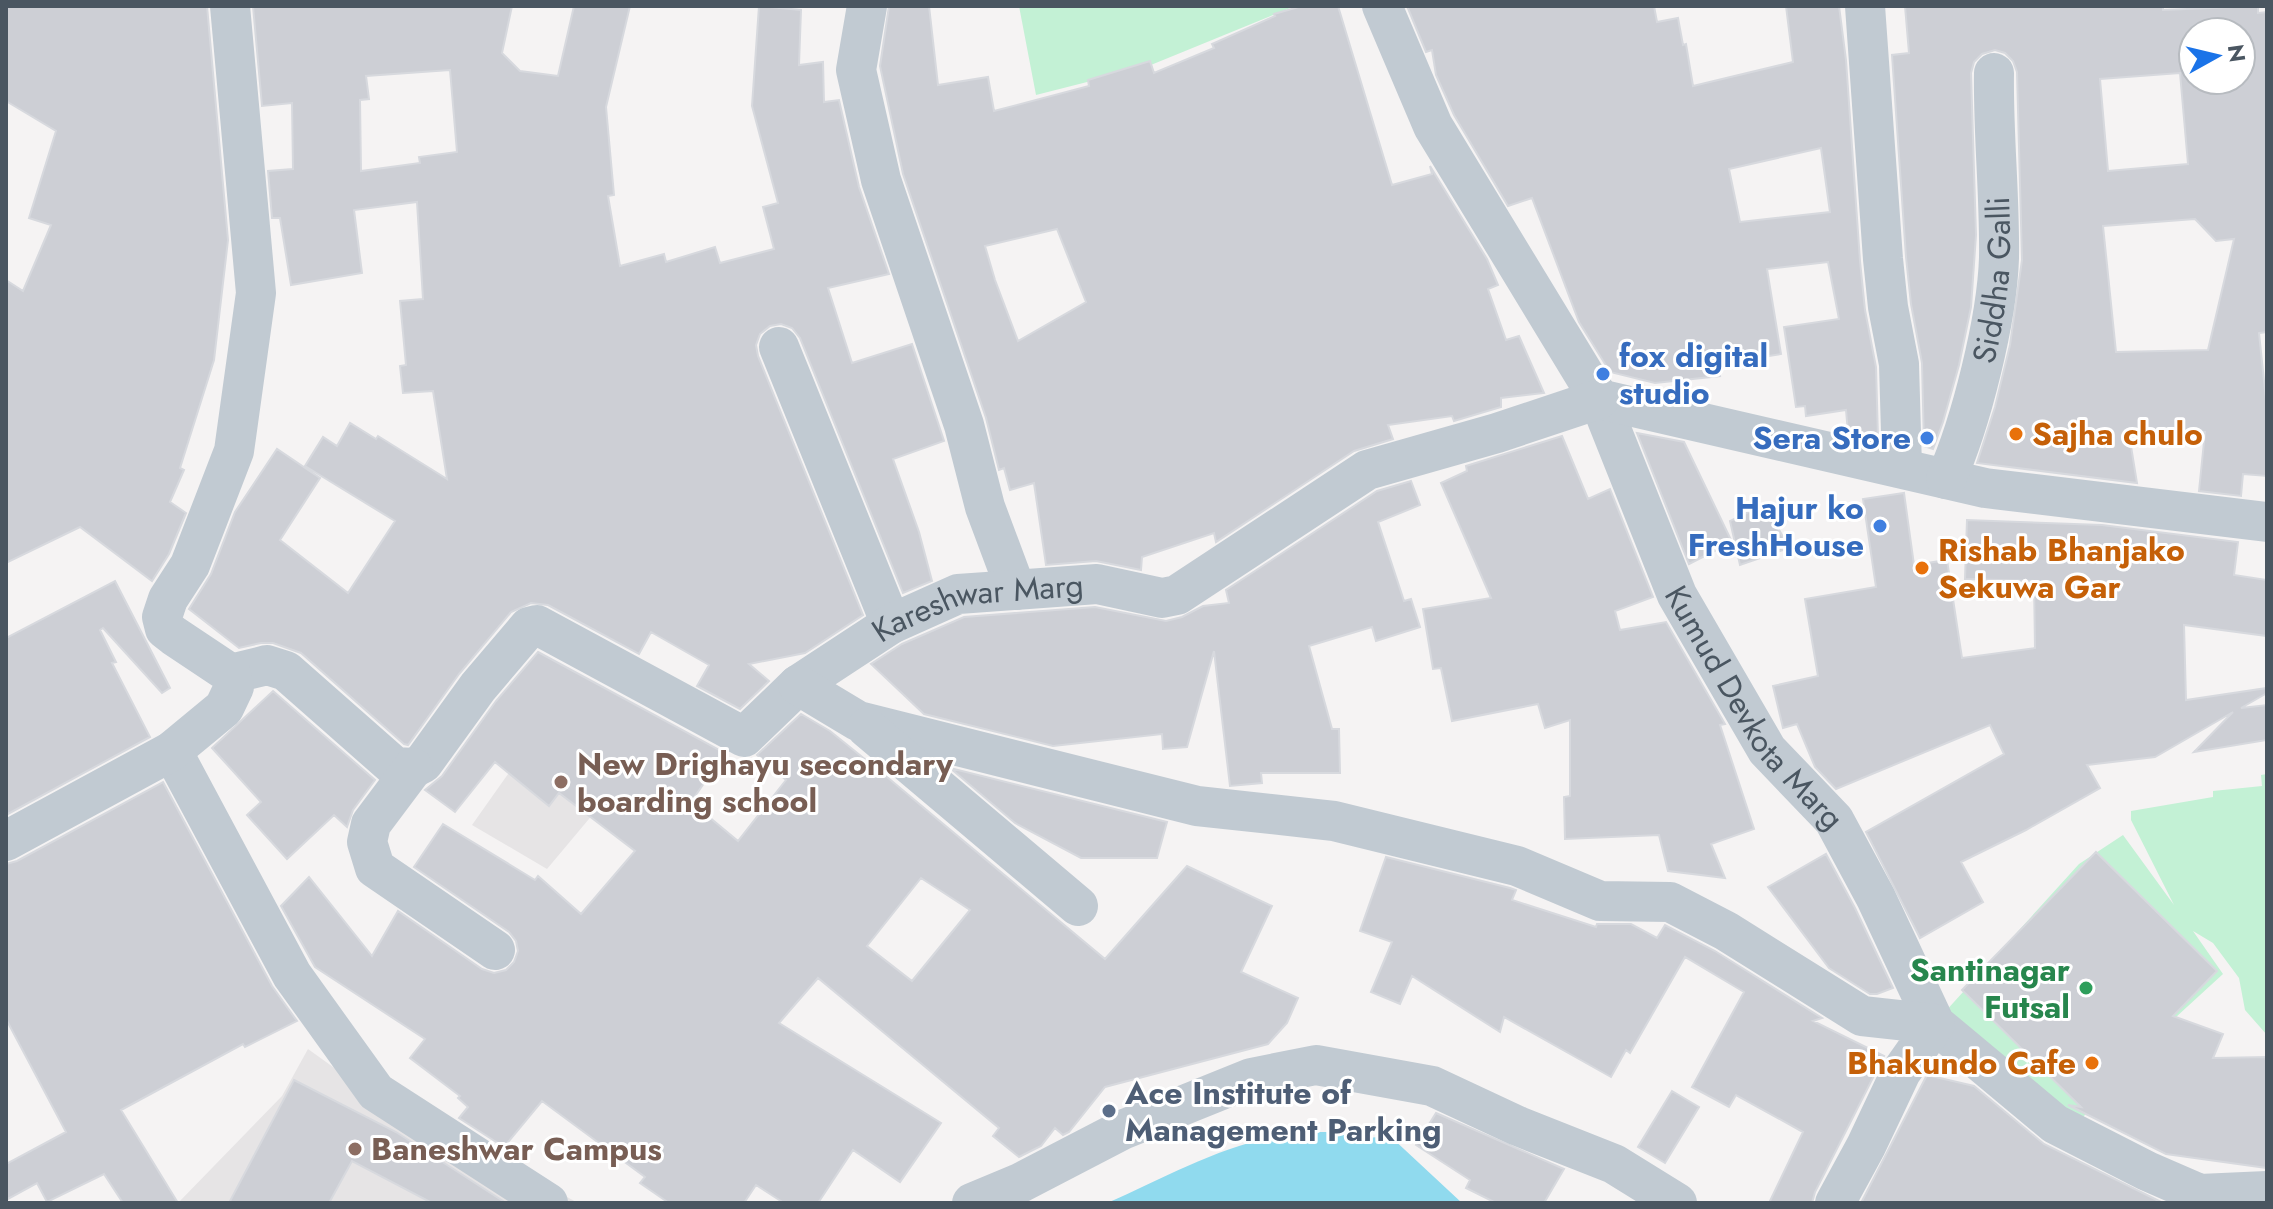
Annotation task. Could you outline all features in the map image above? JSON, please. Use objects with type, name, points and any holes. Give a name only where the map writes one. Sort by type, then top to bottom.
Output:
[{"type":"street","points":[[6,841],[172,751],[224,708],[234,687],[231,674],[165,629],[162,617],[168,599],[190,565],[234,451],[256,293],[230,6]]},
{"type":"street","points":[[867,6],[856,70],[881,180],[964,425],[985,507],[1016,590]]},
{"type":"street","name":"Kumud Devkota Marg","points":[[1382,6],[1433,126],[1599,399],[1677,595],[1767,750],[1834,820],[1876,898],[1935,1024],[2055,1124],[2197,1199],[2267,1191]]},
{"type":"street","points":[[1865,6],[1883,259],[1899,364],[1902,467]]},
{"type":"street","name":"Siddha Galli","points":[[1946,479],[1958,452],[1973,396],[1995,296],[1999,259],[1994,73]]},
{"type":"street","points":[[779,347],[891,624]]},
{"type":"street","points":[[1599,399],[1985,488],[2267,522]]},
{"type":"street","name":"Kareshwar Marg","points":[[424,759],[478,687],[529,627],[537,625],[744,737],[798,685],[891,624],[958,594],[1097,584],[1162,598],[1177,595],[1367,470],[1497,433],[1599,399]]},
{"type":"street","points":[[231,674],[267,665],[286,671],[395,767],[424,759]]},
{"type":"street","points":[[798,685],[858,721],[1078,906]]},
{"type":"street","points":[[858,721],[1197,806],[1334,821],[1517,866],[1600,901],[1670,902],[1726,931],[1862,1016],[1935,1024],[1901,1072],[1835,1203]]},
{"type":"street","points":[[172,751],[292,975],[376,1092],[548,1203]]},
{"type":"street","points":[[424,759],[371,824],[367,842],[375,868],[495,950]]},
{"type":"street","points":[[972,1203],[1020,1183],[1122,1130],[1251,1078],[1316,1065],[1432,1086],[1518,1126],[1614,1164],[1677,1203]]},
{"type":"shaded area","name":"New Drighayu secondary boarding school","points":[[571,685],[656,739],[547,869],[472,825]]},
{"type":"shaded area","name":"Baneshwar Campus","points":[[308,1049],[340,1072],[578,1203],[178,1203],[282,1096]]},
{"type":"green space","points":[[1019,6],[1295,6],[1146,67],[1036,95]]},
{"type":"green space","name":"Santinagar Futsal","points":[[2267,774],[2267,1035],[2245,1010],[2239,978],[2213,943],[2193,931],[2223,974],[2128,1061],[2072,1131],[1944,1013],[2079,864],[2123,835],[2174,905],[2131,820],[2131,811],[2213,797],[2213,791],[2262,786],[2261,775]]},
{"type":"water","points":[[1326,1132],[1367,1138],[1390,1136],[1462,1203],[1107,1203],[1196,1162],[1242,1145],[1289,1134]]},
{"type":"building","points":[[6,6],[207,6],[228,240],[214,360],[180,468],[184,470],[170,502],[186,513],[169,554],[152,581],[80,527],[6,563],[6,280],[23,291],[51,225],[29,218],[56,131],[6,101]]},
{"type":"building","points":[[253,6],[512,6],[502,53],[520,71],[558,76],[574,6],[630,6],[606,107],[614,195],[608,196],[620,266],[664,254],[666,262],[715,247],[720,263],[774,249],[763,207],[778,203],[752,106],[759,6],[801,10],[799,65],[823,62],[824,102],[839,100],[859,187],[889,274],[828,288],[852,363],[912,344],[944,441],[893,459],[919,532],[932,581],[903,593],[800,338],[792,328],[781,324],[770,326],[760,334],[756,345],[758,356],[863,615],[805,653],[749,664],[769,681],[740,709],[697,686],[709,665],[651,632],[639,654],[548,605],[531,603],[511,612],[459,674],[408,745],[301,653],[273,643],[239,648],[189,609],[211,574],[235,512],[277,449],[320,478],[280,540],[348,593],[395,521],[305,466],[323,437],[337,446],[350,423],[376,439],[378,436],[447,479],[433,391],[403,393],[400,366],[406,365],[400,301],[423,299],[417,202],[354,210],[362,273],[291,285],[280,218],[272,218],[268,171],[293,169],[292,103],[262,106]],"holes":[[[450,70],[457,152],[419,157],[420,163],[361,171],[360,100],[369,99],[366,76]]]},
{"type":"building","points":[[889,6],[929,6],[938,85],[988,77],[994,111],[1089,86],[1088,80],[1150,61],[1154,73],[1214,48],[1212,44],[1274,14],[1302,6],[1338,6],[1392,185],[1432,174],[1430,166],[1487,259],[1498,285],[1488,289],[1506,340],[1519,336],[1544,393],[1501,398],[1501,407],[1454,421],[1452,416],[1388,425],[1393,439],[1354,451],[1216,542],[1214,533],[1142,557],[1141,570],[1096,561],[1046,565],[1034,483],[1010,490],[1004,468],[999,470],[986,418],[903,174],[880,66]],"holes":[[[1057,229],[1086,302],[1018,341],[985,246]]]},
{"type":"building","points":[[1407,6],[1654,6],[1657,22],[1678,18],[1693,86],[1793,62],[1786,6],[1839,6],[1865,310],[1876,367],[1878,438],[1848,433],[1846,410],[1806,416],[1805,406],[1796,407],[1784,327],[1839,319],[1828,262],[1767,269],[1781,354],[1718,364],[1720,376],[1655,383],[1610,372],[1579,322],[1532,198],[1508,206],[1454,115],[1436,75],[1432,50],[1426,52]],"holes":[[[1821,148],[1830,212],[1740,222],[1729,169]]]},
{"type":"building","points":[[1905,6],[2163,6],[2163,10],[2258,6],[2258,13],[2267,12],[2267,332],[2259,333],[2267,409],[2267,476],[2243,474],[2241,496],[2199,491],[2205,432],[2129,434],[2137,483],[1977,463],[2010,345],[2022,260],[2017,72],[2013,61],[2005,53],[1995,50],[1982,54],[1974,62],[1971,73],[1976,235],[1971,307],[1943,422],[1933,449],[1924,446],[1922,363],[1906,257],[1892,55],[1909,53]],"holes":[[[2195,219],[2216,241],[2234,239],[2208,350],[2116,352],[2103,226]]]},
{"type":"building","points":[[1637,433],[1684,442],[1732,542],[1689,564]]},
{"type":"building","points":[[1562,436],[1588,499],[1610,489],[1653,597],[1615,611],[1620,630],[1666,622],[1725,724],[1720,725],[1754,829],[1711,844],[1725,878],[1668,871],[1659,835],[1565,839],[1564,797],[1570,796],[1570,720],[1545,728],[1538,704],[1452,721],[1441,668],[1433,669],[1423,609],[1491,598],[1441,483],[1467,471],[1466,466]]},
{"type":"building","points":[[1411,481],[1420,505],[1378,522],[1404,601],[1411,599],[1420,627],[1376,641],[1372,627],[1309,646],[1332,729],[1339,729],[1340,773],[1261,773],[1262,783],[1230,786],[1214,651],[1187,747],[1163,749],[1162,734],[1053,746],[924,714],[871,664],[902,644],[964,617],[1095,607],[1166,621],[1203,606],[1229,603],[1226,590],[1377,491]]},
{"type":"building","points":[[1904,493],[1914,565],[1947,560],[1962,658],[2035,648],[2034,581],[1965,579],[1967,520],[2102,525],[2238,542],[2234,575],[2267,580],[2267,636],[2184,625],[2186,700],[2267,688],[2267,693],[2241,708],[2267,705],[2267,740],[2194,752],[2233,712],[2155,757],[2087,765],[2100,788],[1961,862],[1983,902],[1920,938],[1866,832],[2004,754],[1990,725],[1836,789],[1815,767],[1797,724],[1783,728],[1773,686],[1818,676],[1805,599],[1876,587],[1863,499]]},
{"type":"building","points":[[1765,504],[1789,548],[1740,565],[1730,521]]},
{"type":"building","points":[[115,581],[170,688],[162,693],[103,628],[100,630],[116,662],[112,663],[150,737],[6,815],[6,638]]},
{"type":"building","points":[[538,652],[725,753],[691,802],[738,841],[786,780],[757,755],[801,714],[830,731],[1105,959],[1187,866],[1272,906],[1241,972],[1298,998],[1287,1023],[1268,1044],[1105,1087],[1069,1132],[1063,1135],[1055,1128],[1041,1146],[1019,1157],[993,1136],[999,1128],[818,978],[779,1023],[941,1123],[900,1182],[853,1150],[818,1203],[784,1203],[756,1185],[744,1203],[669,1203],[640,1183],[645,1177],[542,1101],[504,1147],[459,1118],[468,1107],[458,1098],[460,1096],[410,1058],[425,1039],[315,967],[281,906],[309,877],[372,956],[398,911],[482,969],[494,973],[506,970],[514,962],[518,951],[516,941],[509,932],[414,867],[443,824],[535,880],[538,876],[581,914],[635,851],[559,793],[549,806],[495,762],[455,812],[425,790],[442,776],[496,701]],"holes":[[[921,878],[970,910],[912,981],[867,946]]]},
{"type":"building","points":[[273,691],[375,780],[353,810],[347,827],[334,815],[287,859],[247,815],[261,802],[212,748]]},
{"type":"building","points":[[950,768],[1167,822],[1157,858],[1081,858],[1015,823]]},
{"type":"building","points":[[163,782],[272,986],[297,1021],[245,1047],[243,1044],[121,1110],[178,1203],[123,1203],[104,1174],[47,1202],[37,1183],[6,1200],[6,1164],[66,1132],[6,1019],[6,864],[17,861]]},
{"type":"building","name":"Santinagar Futsal","points":[[2096,852],[2217,971],[2173,1016],[2223,1034],[2213,1058],[2267,1057],[2267,1168],[2166,1154],[2068,1105],[2081,1107],[1962,990]]},
{"type":"building","points":[[1826,854],[1893,988],[1870,994],[1829,968],[1768,887]]},
{"type":"building","points":[[1386,857],[1516,890],[1512,900],[1596,927],[1597,924],[1631,924],[1657,938],[1665,925],[1715,951],[1822,1018],[1813,1021],[1884,1056],[1812,1203],[1769,1203],[1803,1132],[1736,1095],[1729,1107],[1692,1087],[1744,992],[1685,957],[1630,1053],[1626,1050],[1611,1077],[1504,1017],[1500,1032],[1412,976],[1400,1004],[1371,992],[1392,942],[1360,931]]},
{"type":"building","points":[[1927,1075],[1974,1086],[2044,1144],[2163,1203],[1861,1203]]},
{"type":"building","points":[[294,1080],[396,1132],[506,1203],[432,1203],[352,1161],[329,1203],[229,1203]]},
{"type":"building","points":[[1672,1091],[1699,1107],[1665,1163],[1638,1147]]},
{"type":"building","points":[[1436,1113],[1564,1169],[1544,1203],[1496,1203],[1466,1188],[1470,1180],[1416,1145]]},
{"type":"place","name":"fox digital studio","points":[[1603,374]]},
{"type":"place","name":"Sajha chulo","points":[[2016,434]]},
{"type":"place","name":"Sera Store","points":[[1927,438]]},
{"type":"place","name":"Hajur ko FreshHouse","points":[[1880,526]]},
{"type":"place","name":"Rishab Bhanjako Sekuwa Gar","points":[[1922,568]]},
{"type":"place","name":"New Drighayu secondary boarding school","points":[[561,782]]},
{"type":"place","name":"Santinagar Futsal","points":[[2086,988]]},
{"type":"place","name":"Bhakundo Cafe","points":[[2092,1063]]},
{"type":"place","name":"Ace Institute of Management Parking","points":[[1109,1111]]},
{"type":"place","name":"Baneshwar Campus","points":[[355,1149]]}]
